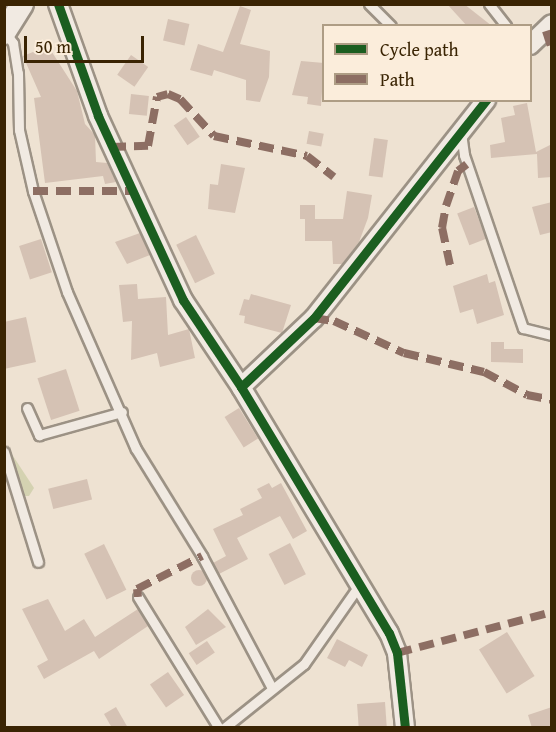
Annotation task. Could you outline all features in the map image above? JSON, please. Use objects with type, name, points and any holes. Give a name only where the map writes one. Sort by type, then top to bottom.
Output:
[{"type":"street","points":[[5,32],[22,4]]},
{"type":"street","points":[[58,4],[66,37],[130,190],[183,300],[241,387],[360,584],[397,653],[405,728]]},
{"type":"street","points":[[532,44],[552,24]]},
{"type":"street","points":[[241,387],[314,318],[485,102]]},
{"type":"lane","points":[[369,4],[389,24]]},
{"type":"lane","points":[[489,4],[504,24]]},
{"type":"lane","points":[[5,32],[13,43],[18,73],[19,130],[33,191],[67,292],[136,448],[202,556],[272,688]]},
{"type":"lane","points":[[461,134],[464,155],[522,328],[552,335]]},
{"type":"lane","points":[[27,408],[39,435],[122,412]]},
{"type":"lane","points":[[4,452],[38,562]]},
{"type":"lane","points":[[224,728],[304,664],[360,584]]},
{"type":"lane","points":[[138,597],[219,728]]},
{"type":"shaded area","points":[[13,456],[34,488],[29,496],[24,496],[15,476]]},
{"type":"building","points":[[447,4],[464,4],[489,24],[465,24]]},
{"type":"building","points":[[240,6],[251,10],[240,44],[270,51],[269,77],[260,102],[246,100],[246,80],[214,70],[212,76],[190,70],[198,44],[223,52]]},
{"type":"building","points":[[168,19],[189,24],[184,45],[163,40]]},
{"type":"building","points":[[48,46],[77,91],[85,124],[95,135],[96,162],[107,163],[116,182],[105,184],[103,176],[45,183],[34,98],[41,97],[23,56]]},
{"type":"building","points":[[131,55],[148,67],[134,87],[117,75]]},
{"type":"building","points":[[301,61],[322,63],[321,106],[307,104],[308,97],[292,95]]},
{"type":"building","points":[[131,94],[149,96],[147,116],[129,114]]},
{"type":"building","points":[[527,103],[536,152],[552,144],[552,177],[538,178],[537,154],[491,158],[490,145],[505,142],[501,118],[515,115],[513,106]]},
{"type":"building","points":[[186,117],[200,137],[187,145],[174,126]]},
{"type":"building","points":[[309,131],[324,134],[321,147],[307,144]]},
{"type":"building","points":[[374,138],[388,140],[383,178],[369,176]]},
{"type":"building","points":[[221,164],[245,168],[235,213],[208,209],[210,184],[218,185]]},
{"type":"building","points":[[347,191],[372,195],[368,218],[359,242],[342,264],[333,264],[332,241],[305,241],[305,219],[343,219]]},
{"type":"building","points":[[552,202],[552,232],[540,235],[532,207]]},
{"type":"building","points":[[300,205],[315,205],[315,219],[300,219]]},
{"type":"building","points":[[474,207],[486,239],[469,245],[457,213]]},
{"type":"building","points":[[140,233],[150,255],[127,264],[115,242]]},
{"type":"building","points":[[196,235],[215,274],[195,283],[176,245]]},
{"type":"building","points":[[41,239],[52,272],[30,279],[19,246]]},
{"type":"building","points":[[487,274],[489,283],[495,281],[504,315],[477,324],[473,309],[460,313],[453,286]]},
{"type":"building","points":[[137,284],[138,299],[166,297],[168,335],[189,329],[195,358],[160,367],[157,353],[131,360],[132,321],[123,322],[119,285]]},
{"type":"building","points":[[251,294],[291,305],[282,333],[244,323],[245,316],[239,315],[244,299],[249,300]]},
{"type":"building","points":[[26,317],[36,362],[4,369],[4,322]]},
{"type":"building","points":[[491,342],[504,342],[504,349],[523,349],[523,363],[491,362]]},
{"type":"building","points":[[66,369],[80,411],[51,420],[37,378]]},
{"type":"building","points":[[239,408],[258,439],[244,448],[225,417]]},
{"type":"building","points":[[87,479],[92,499],[53,509],[48,489]]},
{"type":"building","points":[[269,483],[272,488],[281,483],[307,531],[293,539],[280,516],[237,538],[248,559],[219,574],[213,563],[226,556],[213,529],[243,515],[240,509],[262,498],[257,489]]},
{"type":"building","points":[[290,543],[306,574],[285,585],[269,554]]},
{"type":"building","points":[[104,544],[126,590],[107,599],[84,554]]},
{"type":"building","points":[[196,570],[202,570],[207,578],[205,584],[196,586],[191,581],[191,575]]},
{"type":"building","points":[[48,599],[65,631],[84,619],[95,637],[138,609],[148,626],[99,659],[94,651],[44,679],[37,666],[48,660],[22,609]]},
{"type":"building","points":[[208,609],[226,627],[196,645],[185,627]]},
{"type":"building","points":[[507,632],[535,676],[507,694],[479,649]]},
{"type":"building","points":[[337,639],[368,655],[362,667],[349,660],[345,667],[327,658]]},
{"type":"building","points":[[207,641],[215,653],[197,665],[189,653]]},
{"type":"building","points":[[168,672],[184,695],[166,708],[150,685]]},
{"type":"building","points":[[385,702],[387,728],[359,728],[357,704]]},
{"type":"building","points":[[116,707],[128,728],[112,728],[104,714]]},
{"type":"building","points":[[552,707],[552,728],[532,728],[528,715]]},
{"type":"marked path","points":[[546,31],[552,49]]},
{"type":"marked path","points":[[111,147],[148,146],[157,97],[168,94],[180,99],[214,136],[307,156],[334,177]]},
{"type":"marked path","points":[[450,265],[442,228],[446,206],[458,171],[467,164]]},
{"type":"marked path","points":[[33,191],[130,191]]},
{"type":"marked path","points":[[314,318],[334,321],[404,353],[484,372],[527,395],[552,400]]},
{"type":"marked path","points":[[138,597],[137,589],[202,556]]},
{"type":"marked path","points":[[397,653],[552,612]]},
{"type":"cycle path","points":[[58,4],[98,116],[183,300],[241,387],[389,633],[397,653],[405,728]]},
{"type":"cycle path","points":[[241,387],[314,318],[484,102]]}]
